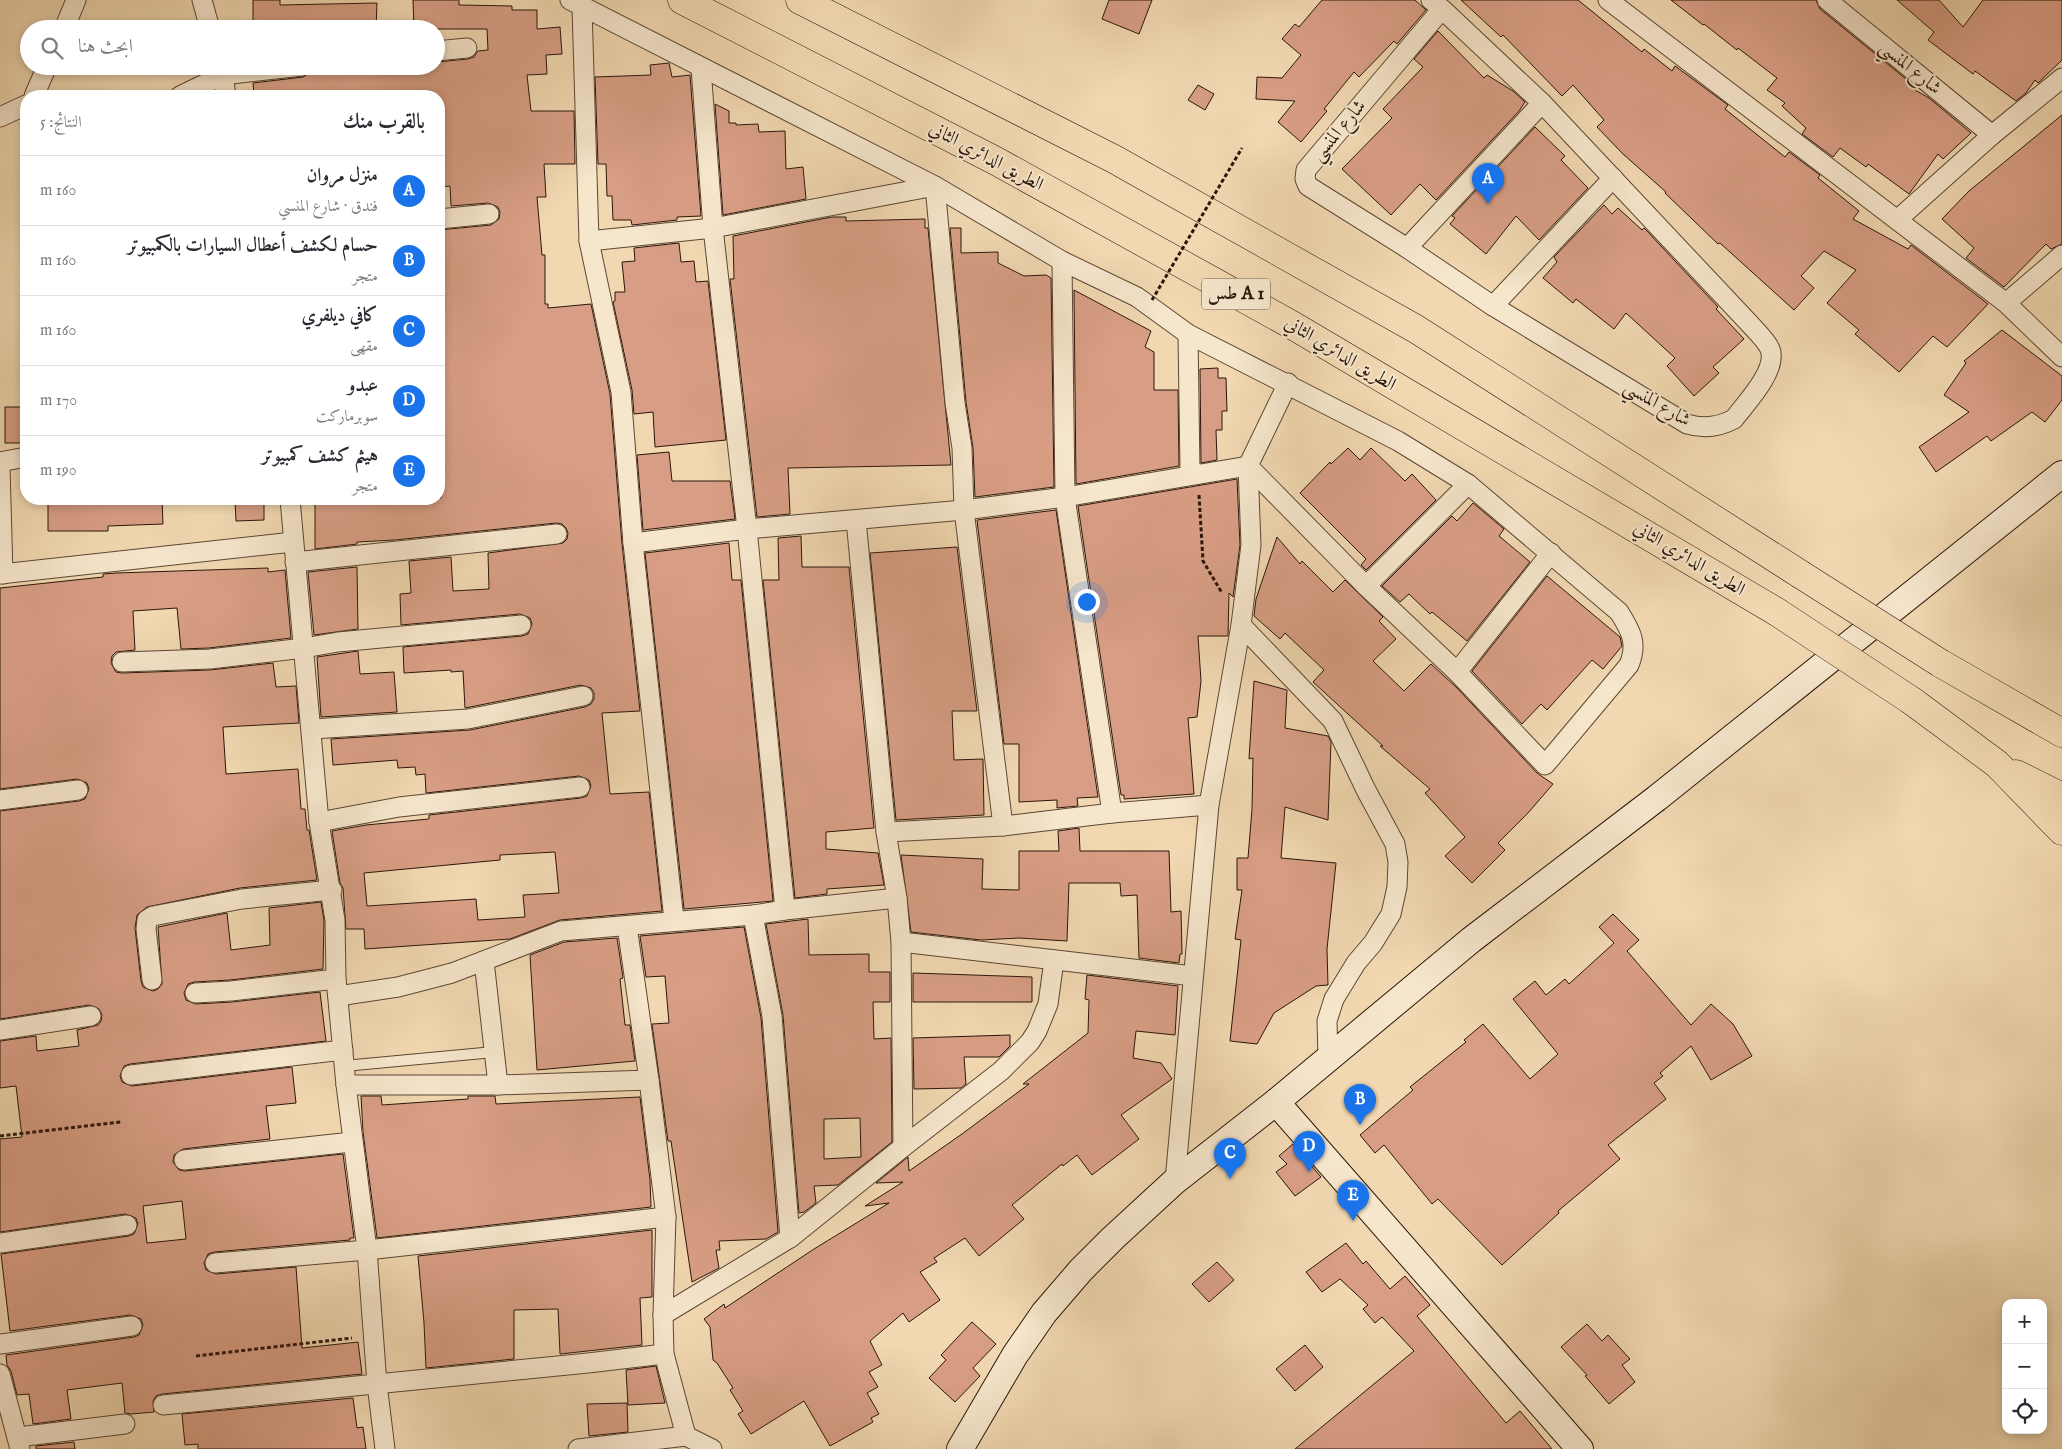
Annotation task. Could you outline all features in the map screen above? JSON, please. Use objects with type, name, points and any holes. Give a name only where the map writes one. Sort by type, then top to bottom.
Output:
[{"type":"highway","name":"الطريق الدائري الثاني","points":[[682,0],[996,161],[1292,325],[1776,612],[1912,701],[1996,764]]},
{"type":"highway","name":"طس A 1","points":[[800,0],[1114,159],[1416,329],[1940,663],[2062,733]]},
{"type":"highway","points":[[1996,764],[2062,797]]},
{"type":"highway","points":[[1996,764],[2062,831]]},
{"type":"street","points":[[68,20],[76,0]]},
{"type":"street","points":[[202,0],[208,20]]},
{"type":"street","points":[[1608,0],[2006,303],[2062,357]]},
{"type":"street","name":"شارع المنسي","points":[[1827,0],[1992,135]]},
{"type":"street","points":[[576,3],[935,186],[1062,261],[1137,297],[1188,334],[1382,432],[1468,484],[1618,612],[1630,633],[1634,647],[1629,665],[1545,765],[1457,672],[1366,586],[1248,466]]},
{"type":"street","points":[[576,3],[589,241],[621,392],[633,544],[674,920]]},
{"type":"street","name":"شارع المنسي","points":[[1436,4],[1542,103],[1748,322],[1770,350],[1769,371],[1734,419],[1727,423],[1706,427],[1687,424],[1492,306],[1306,183],[1304,176],[1306,170],[1436,4]]},
{"type":"street","points":[[445,50],[468,48]]},
{"type":"street","points":[[701,68],[713,228],[747,529],[785,910]]},
{"type":"street","points":[[37,90],[43,75]]},
{"type":"street","points":[[190,90],[215,75]]},
{"type":"street","points":[[223,75],[225,90]]},
{"type":"street","points":[[1897,220],[1992,135],[2062,78]]},
{"type":"street","points":[[1407,248],[1542,103]]},
{"type":"street","points":[[0,117],[20,108]]},
{"type":"street","points":[[1492,306],[1613,178]]},
{"type":"street","points":[[589,241],[713,228],[935,186]]},
{"type":"street","points":[[935,186],[955,404],[962,448],[964,510],[1004,826]]},
{"type":"street","points":[[445,218],[489,214]]},
{"type":"street","points":[[2006,303],[2062,255]]},
{"type":"street","points":[[1062,261],[1066,498],[1112,813]]},
{"type":"street","points":[[1188,334],[1190,470],[1198,474]]},
{"type":"street","points":[[1175,1181],[1209,805],[1241,625],[1251,546],[1248,466],[1288,383]]},
{"type":"street","points":[[0,462],[20,458]]},
{"type":"street","points":[[633,544],[747,529],[964,510],[1066,498],[1248,466]]},
{"type":"street","points":[[0,467],[1,574],[294,542]]},
{"type":"street","points":[[960,1449],[1010,1363],[1044,1313],[1106,1244],[1175,1181],[1276,1102],[1471,940],[1657,798],[2062,474]]},
{"type":"street","points":[[1366,586],[1468,484]]},
{"type":"street","points":[[291,505],[319,822],[332,890],[337,988],[346,1085],[367,1250],[377,1384],[385,1449]]},
{"type":"street","points":[[856,520],[886,832],[897,898],[901,942],[903,1147]]},
{"type":"street","points":[[295,562],[557,534]]},
{"type":"street","points":[[1457,672],[1551,553]]},
{"type":"street","points":[[122,662],[210,659],[338,642],[521,625]]},
{"type":"street","points":[[1241,625],[1333,721],[1366,790],[1395,844],[1398,862],[1397,887],[1391,914],[1373,943],[1356,963],[1334,999],[1327,1021],[1328,1058]]},
{"type":"street","points":[[312,729],[468,719],[510,709],[583,696]]},
{"type":"street","points":[[319,822],[399,807],[580,787]]},
{"type":"street","points":[[0,800],[78,790]]},
{"type":"street","points":[[886,832],[1004,826],[1112,813],[1209,805]]},
{"type":"street","points":[[152,980],[146,929],[147,920],[153,916],[242,899],[332,890]]},
{"type":"street","points":[[195,993],[337,988],[428,980],[562,931],[674,920],[752,915],[897,898]]},
{"type":"street","points":[[752,915],[772,1016],[790,1238]]},
{"type":"street","points":[[626,926],[649,1080],[666,1216],[663,1315],[664,1354],[686,1436]]},
{"type":"street","points":[[901,942],[1193,976]]},
{"type":"street","points":[[663,1315],[790,1238],[903,1147],[1002,1071],[1030,1042],[1037,1031],[1048,1004],[1054,960]]},
{"type":"street","points":[[484,961],[498,1085]]},
{"type":"street","points":[[0,1030],[92,1016]]},
{"type":"street","points":[[131,1075],[344,1058]]},
{"type":"street","points":[[346,1085],[498,1085],[649,1080]]},
{"type":"street","points":[[1276,1102],[1580,1449]]},
{"type":"street","points":[[184,1160],[352,1142]]},
{"type":"street","points":[[216,1262],[367,1250],[666,1216]]},
{"type":"street","points":[[0,1243],[127,1225]]},
{"type":"street","points":[[0,1344],[132,1326]]},
{"type":"street","points":[[163,1405],[664,1354]]},
{"type":"street","points":[[0,1374],[19,1443],[125,1424]]},
{"type":"street","points":[[578,1449],[686,1436],[712,1449]]},
{"type":"lane","points":[[344,1058],[494,1052]]},
{"type":"path","points":[[1152,300],[1242,148]]},
{"type":"path","points":[[1198,474],[1203,561],[1241,625]]},
{"type":"path","points":[[0,1136],[121,1122]]},
{"type":"path","points":[[196,1356],[374,1335]]},
{"type":"building","points":[[253,0],[280,0],[280,5],[377,3],[376,20],[253,20]]},
{"type":"building","points":[[413,0],[459,0],[459,5],[512,6],[512,10],[537,10],[537,29],[560,27],[562,54],[546,55],[547,74],[527,75],[531,111],[574,111],[575,164],[544,164],[546,197],[537,197],[542,255],[545,255],[545,304],[548,304],[548,308],[591,304],[610,394],[622,544],[640,711],[602,713],[610,794],[649,792],[662,911],[560,920],[510,939],[365,949],[364,929],[346,929],[343,888],[340,883],[332,831],[366,825],[429,819],[429,815],[581,798],[587,796],[591,786],[589,780],[579,776],[426,793],[425,774],[416,775],[415,767],[398,768],[397,760],[333,765],[331,739],[470,730],[585,707],[591,704],[594,699],[594,693],[591,688],[581,685],[465,708],[463,671],[404,673],[403,647],[522,636],[528,634],[532,624],[530,618],[520,614],[401,625],[400,594],[411,593],[409,561],[451,557],[453,591],[489,589],[488,553],[563,543],[567,539],[568,533],[562,524],[556,523],[395,540],[357,542],[357,544],[315,549],[315,505],[445,505],[445,229],[491,225],[499,219],[500,212],[498,207],[488,203],[451,206],[450,186],[445,186],[445,90],[254,90],[253,83],[303,77],[306,75],[445,75],[445,61],[468,59],[474,57],[478,51],[488,50],[487,29],[445,29],[445,20],[414,20]],"holes":[[[555,852],[559,893],[523,895],[525,917],[478,920],[476,899],[367,906],[364,873],[500,860],[500,855]]]},
{"type":"building","points":[[1109,0],[1152,0],[1139,34],[1102,19]]},
{"type":"building","points":[[1322,0],[1415,0],[1426,10],[1397,44],[1394,41],[1359,77],[1354,72],[1324,109],[1327,111],[1301,142],[1278,122],[1295,101],[1256,99],[1257,77],[1282,78],[1301,55],[1282,39],[1295,24],[1299,27]]},
{"type":"building","points":[[1461,0],[1578,0],[1642,52],[1644,49],[1672,71],[1675,66],[1728,105],[1725,109],[1785,157],[1789,152],[1820,175],[1818,178],[1859,211],[1853,219],[1908,249],[1911,245],[1988,304],[1947,347],[1933,336],[1899,372],[1855,334],[1859,330],[1827,303],[1856,270],[1824,251],[1801,276],[1814,288],[1794,310],[1720,243],[1718,244],[1666,192],[1623,154],[1597,127],[1604,120],[1573,85],[1562,96],[1503,35],[1501,37]]},
{"type":"building","points":[[1671,0],[1816,0],[1820,9],[1917,88],[1915,90],[1929,98],[1971,133],[1943,159],[1938,154],[1909,194],[1868,164],[1866,167],[1840,148],[1833,157],[1802,134],[1806,128],[1782,106],[1785,103],[1767,90],[1777,78]]},
{"type":"building","points":[[1897,0],[1939,0],[1963,27],[1983,0],[2062,0],[2062,60],[2038,83],[2035,80],[2026,93],[2016,101],[1975,71],[1973,74],[1928,40],[1934,32]]},
{"type":"building","points":[[1438,31],[1484,78],[1487,75],[1513,91],[1525,102],[1519,111],[1436,200],[1420,184],[1391,215],[1342,169],[1392,118],[1383,109],[1423,67],[1414,59]]},
{"type":"building","points":[[669,63],[672,77],[690,75],[701,216],[677,217],[677,220],[632,225],[631,220],[613,220],[612,196],[607,196],[606,164],[598,164],[595,77],[651,75],[650,65]]},
{"type":"building","points":[[1198,85],[1214,94],[1205,110],[1188,100]]},
{"type":"building","points":[[715,104],[729,111],[729,123],[736,123],[736,125],[758,124],[759,132],[785,131],[786,169],[803,167],[806,199],[723,215]]},
{"type":"building","points":[[2062,115],[2062,244],[2051,249],[2046,244],[2004,287],[1966,258],[1974,248],[1942,219],[1969,191]]},
{"type":"building","points":[[1535,127],[1565,156],[1561,160],[1588,188],[1539,240],[1516,216],[1486,254],[1450,224],[1455,218],[1452,216]]},
{"type":"building","points":[[1604,205],[1612,214],[1618,208],[1642,230],[1644,228],[1718,307],[1716,309],[1744,339],[1713,367],[1719,373],[1694,396],[1667,366],[1675,358],[1626,313],[1614,329],[1576,299],[1573,303],[1543,278],[1557,262],[1554,257]]},
{"type":"building","points":[[832,217],[846,217],[846,221],[925,219],[925,228],[928,228],[951,465],[788,468],[790,514],[757,517],[730,279],[734,279],[733,236]]},
{"type":"building","points":[[950,228],[961,228],[961,253],[998,252],[998,263],[1024,276],[1046,275],[1051,278],[1054,487],[975,497],[973,448],[966,402]]},
{"type":"building","points":[[679,243],[681,262],[694,261],[696,282],[708,281],[726,440],[655,447],[653,412],[634,414],[632,390],[613,302],[615,301],[615,292],[625,292],[622,262],[635,261],[634,248]]},
{"type":"building","points":[[1074,290],[1151,331],[1145,347],[1154,352],[1154,390],[1178,390],[1179,466],[1076,484]]},
{"type":"building","points":[[2002,330],[2062,376],[2062,400],[2045,422],[2032,412],[1991,441],[1987,436],[1936,472],[1919,447],[1969,412],[1944,395],[1966,363],[1964,361]]},
{"type":"building","points":[[1218,368],[1218,378],[1226,378],[1227,411],[1222,411],[1222,430],[1216,430],[1217,460],[1201,463],[1200,369]]},
{"type":"building","points":[[5,407],[20,407],[20,443],[5,443]]},
{"type":"building","points":[[1348,448],[1360,460],[1371,448],[1405,481],[1412,474],[1436,500],[1366,570],[1361,565],[1366,559],[1300,493],[1330,462],[1331,464]]},
{"type":"building","points":[[669,452],[672,481],[730,481],[735,519],[643,530],[637,455]]},
{"type":"building","points":[[1237,479],[1240,545],[1233,597],[1229,593],[1228,636],[1198,636],[1201,681],[1197,717],[1188,718],[1194,794],[1124,799],[1124,795],[1121,795],[1078,506]]},
{"type":"building","points":[[1473,503],[1504,529],[1499,536],[1530,562],[1467,641],[1432,612],[1430,614],[1409,594],[1400,602],[1382,586],[1452,516],[1457,521]]},
{"type":"building","points":[[48,505],[162,505],[163,524],[108,526],[108,531],[48,531]]},
{"type":"building","points":[[235,505],[264,505],[264,520],[236,521]]},
{"type":"building","points":[[1056,510],[1098,797],[1077,798],[1078,806],[1057,808],[1057,800],[1019,802],[1019,744],[1004,744],[977,520]]},
{"type":"building","points":[[801,536],[802,567],[849,567],[874,828],[826,832],[826,849],[878,853],[884,885],[827,889],[827,894],[795,898],[763,580],[779,580],[778,538]]},
{"type":"building","points":[[1277,537],[1300,564],[1302,561],[1333,592],[1345,580],[1383,617],[1379,621],[1396,639],[1373,661],[1404,691],[1431,664],[1457,688],[1537,773],[1553,784],[1498,843],[1505,850],[1472,883],[1445,856],[1465,837],[1425,793],[1430,789],[1380,746],[1383,746],[1313,682],[1324,670],[1285,633],[1280,639],[1254,616],[1256,599]]},
{"type":"building","points":[[729,543],[732,580],[741,580],[773,901],[684,909],[645,553]]},
{"type":"building","points":[[957,547],[977,711],[952,711],[954,760],[983,759],[984,815],[896,820],[870,553]]},
{"type":"building","points":[[357,567],[358,629],[314,635],[308,572]]},
{"type":"building","points":[[268,568],[268,572],[285,570],[291,638],[209,648],[181,649],[177,608],[133,611],[135,650],[116,652],[112,656],[111,663],[116,672],[122,673],[210,670],[273,663],[276,687],[296,686],[299,723],[223,727],[226,774],[298,769],[301,809],[305,809],[307,830],[309,830],[317,880],[240,888],[147,907],[137,915],[135,928],[141,981],[143,987],[153,991],[162,984],[158,927],[227,913],[231,950],[270,945],[269,908],[321,902],[324,921],[323,969],[230,980],[194,982],[188,984],[184,993],[186,1000],[196,1004],[320,992],[326,1041],[130,1064],[124,1066],[120,1076],[122,1082],[132,1086],[292,1067],[296,1103],[266,1106],[270,1139],[183,1149],[174,1155],[173,1162],[179,1170],[185,1171],[343,1154],[354,1238],[350,1238],[350,1240],[214,1252],[208,1254],[204,1263],[206,1270],[216,1274],[296,1267],[302,1348],[358,1342],[362,1374],[162,1394],[156,1396],[153,1401],[154,1412],[131,1414],[125,1413],[122,1383],[67,1390],[71,1419],[33,1424],[29,1394],[17,1395],[11,1371],[7,1365],[6,1355],[134,1337],[139,1335],[143,1325],[141,1319],[130,1315],[10,1331],[1,1254],[129,1236],[134,1234],[138,1224],[136,1218],[125,1214],[0,1232],[0,1139],[22,1137],[16,1086],[0,1088],[0,1041],[36,1036],[37,1051],[79,1046],[77,1030],[98,1025],[102,1015],[99,1009],[89,1005],[0,1019],[0,811],[79,801],[85,799],[89,789],[87,783],[77,779],[0,789],[0,588],[103,577],[103,574]],"holes":[[[182,1201],[186,1239],[147,1243],[143,1206]]]},
{"type":"building","points":[[1547,576],[1620,637],[1622,646],[1603,669],[1592,660],[1547,710],[1541,704],[1522,724],[1472,671]]},
{"type":"building","points":[[358,651],[360,674],[394,672],[397,712],[321,717],[317,657]]},
{"type":"building","points":[[1254,681],[1287,690],[1285,728],[1328,736],[1331,742],[1328,820],[1285,807],[1281,858],[1336,863],[1327,949],[1328,985],[1316,986],[1274,1013],[1257,1044],[1230,1041],[1241,940],[1235,939],[1242,890],[1237,890],[1237,858],[1248,858],[1252,809],[1253,758],[1249,759]]},
{"type":"building","points":[[1079,828],[1080,851],[1169,851],[1171,912],[1181,911],[1182,954],[1180,954],[1179,963],[1139,958],[1137,895],[1121,896],[1120,883],[1069,883],[1067,941],[1019,938],[981,940],[911,932],[901,855],[983,859],[982,889],[1019,890],[1019,851],[1059,851],[1058,831]]},
{"type":"building","points":[[1613,914],[1639,940],[1627,951],[1691,1025],[1711,1004],[1733,1024],[1752,1056],[1711,1080],[1691,1046],[1660,1073],[1663,1076],[1654,1083],[1666,1099],[1608,1145],[1620,1159],[1558,1211],[1559,1213],[1502,1265],[1438,1199],[1432,1204],[1384,1145],[1375,1153],[1360,1135],[1413,1090],[1410,1087],[1466,1042],[1464,1040],[1483,1024],[1530,1079],[1558,1054],[1513,999],[1535,981],[1546,995],[1565,979],[1569,984],[1614,943],[1599,927]]},
{"type":"building","points":[[808,919],[809,955],[869,954],[869,972],[890,972],[890,1002],[873,1002],[874,1039],[891,1038],[892,1142],[838,1185],[814,1186],[816,1203],[804,1212],[799,1213],[783,1015],[766,924]],"holes":[[[860,1118],[861,1157],[824,1159],[824,1119]]]},
{"type":"building","points":[[744,927],[761,1018],[778,1232],[766,1239],[719,1241],[720,1250],[716,1250],[719,1268],[692,1282],[671,1141],[668,1141],[652,1024],[669,1023],[665,976],[646,977],[640,936]]},
{"type":"building","points":[[617,938],[623,978],[620,979],[625,1025],[630,1025],[635,1061],[537,1070],[530,955],[564,942]]},
{"type":"building","points":[[913,973],[1032,977],[1032,1002],[913,1002]]},
{"type":"building","points":[[1087,975],[1178,986],[1175,1035],[1136,1031],[1133,1058],[1161,1063],[1172,1079],[1121,1115],[1139,1139],[1092,1175],[1077,1155],[1063,1166],[1062,1164],[1012,1205],[1024,1219],[979,1256],[965,1238],[934,1258],[937,1262],[920,1272],[940,1300],[909,1322],[903,1313],[870,1341],[882,1365],[869,1372],[878,1387],[867,1393],[879,1414],[871,1418],[873,1422],[830,1446],[804,1401],[751,1434],[738,1414],[743,1411],[730,1390],[733,1388],[717,1363],[713,1360],[710,1327],[704,1319],[724,1304],[725,1308],[814,1249],[889,1203],[865,1206],[903,1182],[876,1183],[908,1157],[909,1171],[1029,1084],[1023,1084],[1088,1033],[1089,1000],[1085,999]]},
{"type":"building","points":[[1010,1035],[1010,1046],[999,1057],[964,1057],[966,1084],[961,1088],[914,1089],[913,1038]]},
{"type":"building","points":[[361,1096],[381,1096],[382,1105],[468,1099],[468,1096],[495,1096],[496,1104],[640,1097],[650,1180],[651,1207],[377,1238],[363,1132]]},
{"type":"building","points":[[1293,1144],[1321,1177],[1295,1196],[1276,1172],[1287,1164],[1279,1156]]},
{"type":"building","points":[[652,1230],[652,1297],[640,1298],[642,1345],[560,1354],[558,1309],[514,1310],[514,1359],[426,1368],[418,1256]]},
{"type":"building","points":[[1346,1243],[1363,1264],[1366,1261],[1390,1289],[1405,1276],[1430,1305],[1417,1316],[1506,1423],[1520,1411],[1552,1449],[1295,1449],[1414,1351],[1382,1317],[1375,1323],[1363,1309],[1368,1305],[1340,1279],[1322,1292],[1306,1272]]},
{"type":"building","points":[[1217,1262],[1234,1280],[1209,1302],[1192,1284]]},
{"type":"building","points":[[972,1322],[996,1344],[973,1368],[980,1376],[955,1402],[929,1378],[946,1360],[941,1355]]},
{"type":"building","points":[[1587,1324],[1602,1341],[1608,1335],[1630,1359],[1622,1365],[1635,1382],[1609,1404],[1585,1376],[1587,1375],[1561,1347]]},
{"type":"building","points":[[1305,1345],[1323,1367],[1295,1391],[1276,1369]]},
{"type":"building","points":[[656,1366],[665,1403],[628,1405],[626,1370]]},
{"type":"building","points":[[353,1398],[357,1428],[363,1427],[366,1449],[198,1449],[198,1444],[185,1445],[182,1414]]},
{"type":"building","points":[[627,1403],[628,1432],[589,1436],[587,1404]]},
{"type":"building","points":[[74,1442],[75,1449],[36,1449],[36,1446]]},
{"type":"place","name":"منزل مروان","points":[[1488,204]]},
{"type":"place","name":"حسام لكشف أعطال السيارات بالكمبيوتر","points":[[1360,1125]]},
{"type":"place","name":"عبدو","points":[[1309,1172]]},
{"type":"place","name":"كافي ديلفري","points":[[1230,1179]]},
{"type":"place","name":"هيثم كشف كمبيوتر","points":[[1353,1221]]}]
